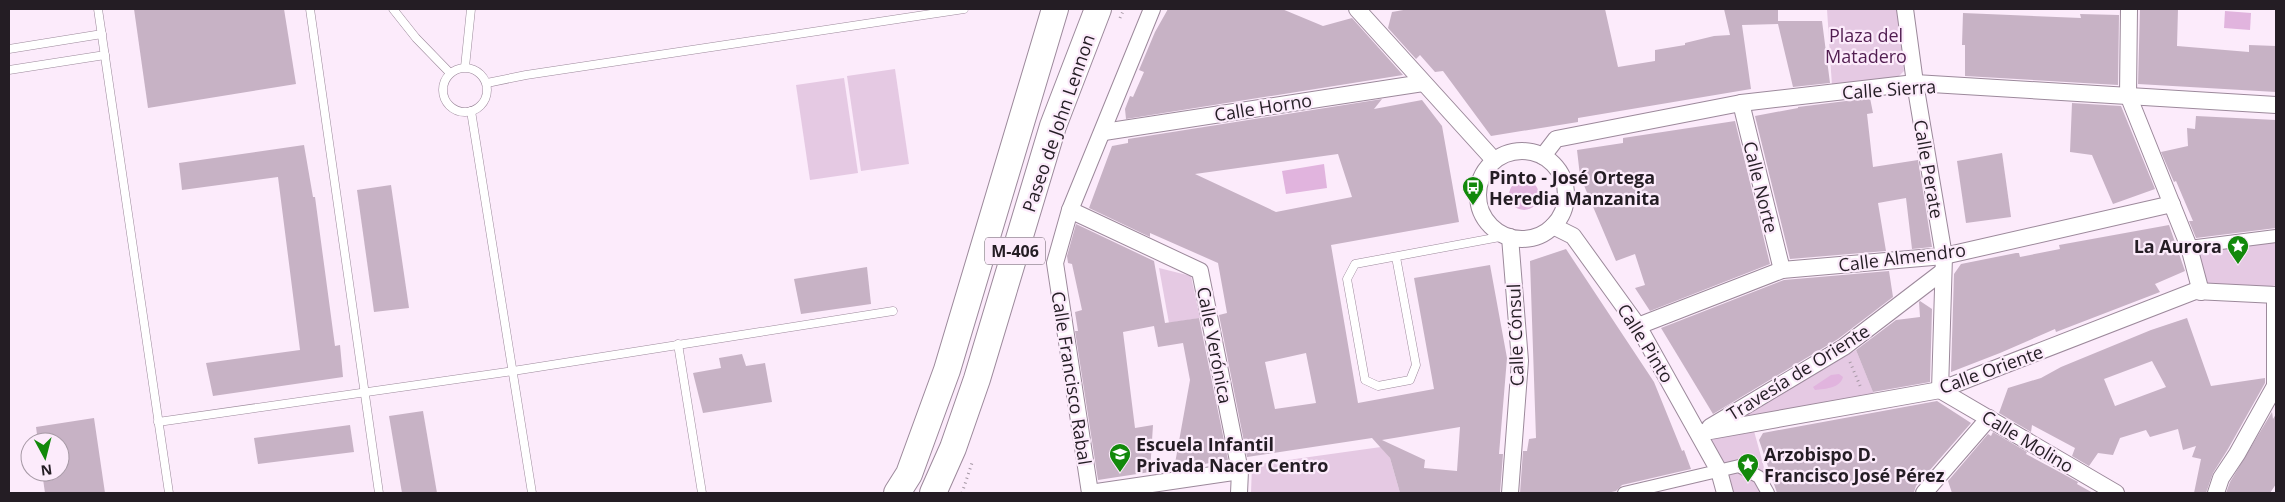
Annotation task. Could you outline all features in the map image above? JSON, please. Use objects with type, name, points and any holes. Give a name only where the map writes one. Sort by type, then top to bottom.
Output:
[{"type":"highway","name":"Paseo de John Lennon","points":[[897,493],[909,474],[947,370],[1055,9]]},
{"type":"highway","name":"Paseo de John Lennon","points":[[935,491],[977,379],[1053,126],[1098,9]]},
{"type":"street","points":[[1070,210],[1104,132],[1152,9]]},
{"type":"street","points":[[1357,9],[1494,160]]},
{"type":"street","name":"Calle Perate","points":[[1905,9],[1915,83],[1944,256],[1942,272],[1940,390]]},
{"type":"street","points":[[2129,9],[2128,95],[2189,247],[2201,292]]},
{"type":"street","name":"Calle Horno","points":[[1104,132],[1423,83]]},
{"type":"street","name":"Calle Sierra","points":[[1543,156],[1556,140],[1741,103],[1915,83],[2276,105]]},
{"type":"street","name":"Calle Norte","points":[[1741,103],[1782,270]]},
{"type":"street","points":[[1517,151],[1543,156],[1554,165],[1561,176],[1565,188],[1565,202],[1561,215],[1553,226],[1533,237],[1522,239],[1508,236],[1494,229],[1485,220],[1480,208],[1478,195],[1483,176],[1494,160],[1517,151]]},
{"type":"street","name":"Calle Almendro","points":[[1638,326],[1782,270],[1944,256],[2172,204]]},
{"type":"street","name":"Calle Francisco Rabal","points":[[1070,210],[1055,264],[1090,493]]},
{"type":"street","name":"Calle Verónica","points":[[1070,210],[1200,271],[1240,471]]},
{"type":"street","name":"Calle Pinto","points":[[1553,226],[1573,236],[1638,326],[1720,473],[1725,493]]},
{"type":"street","name":"Calle Cónsul","points":[[1508,236],[1520,361],[1510,493]]},
{"type":"street","points":[[2189,247],[2276,236]]},
{"type":"street","name":"Travesía de Oriente","points":[[1699,434],[1844,347],[1942,272]]},
{"type":"street","name":"Calle Oriente","points":[[1699,434],[1940,390],[2195,291],[2275,295]]},
{"type":"street","points":[[2216,493],[2221,478],[2242,446],[2275,386],[2275,295]]},
{"type":"street","name":"Calle Molino","points":[[1940,390],[2116,493]]},
{"type":"street","points":[[1924,493],[1989,418]]},
{"type":"street","points":[[1624,493],[1639,492],[1720,473],[1739,466],[1759,477],[1768,493]]},
{"type":"street","points":[[1090,493],[1240,471],[1239,493]]},
{"type":"lane","points":[[98,9],[169,493]]},
{"type":"lane","points":[[310,9],[378,493]]},
{"type":"lane","points":[[393,9],[416,38],[450,73]]},
{"type":"lane","points":[[466,67],[471,9]]},
{"type":"lane","points":[[487,84],[526,75],[937,11],[964,9]]},
{"type":"lane","points":[[9,49],[102,34]]},
{"type":"lane","points":[[9,70],[105,55]]},
{"type":"lane","points":[[466,67],[476,70],[483,76],[488,92],[483,104],[471,111],[457,111],[448,105],[442,91],[445,80],[450,73],[466,67]]},
{"type":"lane","points":[[471,111],[532,493]]},
{"type":"lane","points":[[1396,257],[1416,365],[1410,380],[1378,386],[1365,380],[1347,279],[1355,264],[1508,236]]},
{"type":"lane","points":[[158,422],[513,371],[893,311]]},
{"type":"lane","points":[[678,344],[702,493]]},
{"type":"path","points":[[1844,347],[1866,402]]},
{"type":"green space","name":"Plaza del Matadero","points":[[1827,9],[1899,9],[1904,71],[1896,79],[1832,86]]},
{"type":"green space","points":[[895,69],[909,164],[861,171],[847,76]]},
{"type":"green space","points":[[844,78],[858,173],[810,180],[796,85]]},
{"type":"green space","points":[[2276,236],[2276,285],[2260,289],[2202,283],[2195,246]]},
{"type":"green space","points":[[1159,268],[1191,276],[1200,318],[1169,323]]},
{"type":"green space","points":[[1856,350],[1874,394],[1738,419]]},
{"type":"green space","points":[[1754,431],[1771,493],[1727,493],[1710,442],[1720,437]]},
{"type":"green space","points":[[1381,447],[1390,458],[1400,493],[1251,493],[1252,465]]},
{"type":"shaded area","points":[[2225,11],[2251,13],[2250,30],[2224,28]]},
{"type":"shaded area","points":[[1324,164],[1327,188],[1286,194],[1282,171]]},
{"type":"shaded area","points":[[1524,180],[1535,184],[1539,195],[1535,206],[1524,210],[1513,206],[1509,195],[1513,184]]},
{"type":"shaded area","points":[[1839,374],[1843,377],[1836,386],[1815,390],[1813,387],[1831,375]]},
{"type":"building","points":[[134,9],[284,9],[296,84],[148,108]]},
{"type":"building","points":[[1168,9],[1282,9],[1323,26],[1352,18],[1403,75],[1126,119],[1125,109],[1130,96],[1133,97],[1144,72],[1139,70],[1155,32]]},
{"type":"building","points":[[1409,9],[1605,9],[1618,67],[1655,61],[1655,50],[1685,45],[1685,43],[1714,36],[1730,35],[1724,9],[1778,9],[1778,21],[1822,21],[1830,83],[1793,87],[1778,24],[1742,25],[1751,89],[1578,118],[1578,122],[1491,136],[1443,71],[1435,72],[1420,55],[1416,59],[1388,28],[1392,12]]},
{"type":"building","points":[[2140,9],[2178,9],[2177,46],[2249,52],[2249,45],[2276,46],[2276,92],[2138,84]]},
{"type":"building","points":[[1963,13],[2081,18],[2080,14],[2119,15],[2118,85],[1965,76],[1965,45],[1962,45]]},
{"type":"building","points":[[1870,98],[1873,113],[1867,114],[1873,167],[1918,160],[1932,247],[1912,249],[1906,198],[1878,203],[1886,251],[1790,259],[1755,116],[1798,107]]},
{"type":"building","points":[[1382,99],[1374,109],[1422,100],[1442,126],[1459,222],[1331,245],[1358,403],[1434,389],[1414,278],[1490,265],[1507,358],[1499,454],[1503,454],[1500,493],[1400,493],[1390,458],[1372,438],[1247,457],[1219,315],[1227,313],[1218,263],[1150,233],[1150,237],[1089,208],[1112,146],[1128,143],[1128,139]],"holes":[[[1338,154],[1352,197],[1276,212],[1195,174]],[[1306,353],[1316,403],[1275,409],[1265,362]],[[1460,427],[1457,471],[1424,468],[1425,460],[1382,440]]]},
{"type":"building","points":[[2072,103],[2121,106],[2155,189],[2113,204],[2092,155],[2070,152]]},
{"type":"building","points":[[2196,116],[2276,120],[2276,228],[2196,238],[2189,221],[2193,221],[2161,152],[2188,146],[2187,128],[2195,129]]},
{"type":"building","points":[[1735,121],[1770,264],[1650,311],[1635,288],[1645,285],[1635,254],[1616,261],[1580,176],[1577,150],[1623,143],[1623,138]]},
{"type":"building","points":[[304,145],[313,197],[315,197],[335,346],[340,345],[343,377],[213,396],[206,363],[300,350],[278,177],[182,190],[179,163]]},
{"type":"building","points":[[2002,153],[2011,217],[1966,223],[1957,161]]},
{"type":"building","points":[[391,185],[409,308],[374,312],[357,190]]},
{"type":"building","points":[[1076,224],[1154,261],[1165,323],[1199,318],[1228,460],[1174,469],[1190,380],[1183,343],[1158,347],[1154,326],[1123,332],[1135,428],[1153,425],[1150,472],[1098,480],[1075,331],[1078,331],[1075,312],[1082,310],[1072,264],[1068,263],[1067,256]]},
{"type":"building","points":[[2169,225],[2185,271],[2155,284],[2160,292],[2056,332],[2055,329],[1951,372],[1954,274],[1961,264],[2016,253],[2019,253],[2020,257],[2060,249],[2059,245]]},
{"type":"building","points":[[1566,249],[1654,382],[1691,469],[1622,485],[1616,491],[1607,493],[1520,493],[1523,451],[1527,451],[1529,439],[1536,438],[1530,261]]},
{"type":"building","points":[[867,267],[871,304],[801,314],[794,279]]},
{"type":"building","points":[[1889,271],[1893,297],[1838,339],[1713,414],[1661,328],[1784,280]]},
{"type":"building","points":[[1920,301],[1932,309],[1930,382],[1873,392],[1856,350],[1896,320],[1920,317]]},
{"type":"building","points":[[2187,318],[2211,386],[2265,378],[2265,383],[2213,473],[2206,493],[2194,493],[2201,459],[2192,457],[2196,446],[2183,450],[2178,429],[2150,437],[2146,430],[2120,438],[2113,455],[2098,453],[2089,466],[2072,456],[2075,448],[2032,425],[2031,432],[1999,413],[2008,388],[2041,378],[2061,367],[2151,330]],"holes":[[[2152,361],[2166,387],[2115,406],[2104,379]]]},
{"type":"building","points":[[742,354],[746,366],[765,363],[772,402],[703,413],[693,373],[721,368],[719,358]]},
{"type":"building","points":[[1937,401],[1971,423],[1916,486],[1914,492],[1777,493],[1759,440],[1763,433]]},
{"type":"building","points":[[423,411],[437,493],[402,493],[389,416]]},
{"type":"building","points":[[2272,412],[2273,419],[2276,414],[2276,484],[2270,493],[2226,493],[2230,482]]},
{"type":"building","points":[[94,418],[105,493],[45,493],[43,482],[70,482],[70,432],[37,432],[36,427]]},
{"type":"building","points":[[350,425],[354,452],[258,464],[254,438]]},
{"type":"building","points":[[1993,432],[2027,452],[2026,454],[2078,482],[2077,484],[2093,493],[1952,493],[1948,481],[1988,434],[1991,436]]},
{"type":"place","name":"Pinto - José Ortega Heredia Manzanita","points":[[1473,206]]},
{"type":"place","name":"La Aurora","points":[[2238,265]]},
{"type":"place","name":"Escuela Infantil Privada Nacer Centro","points":[[1120,473]]},
{"type":"place","name":"Arzobispo D. Francisco José Pérez","points":[[1748,483]]}]
